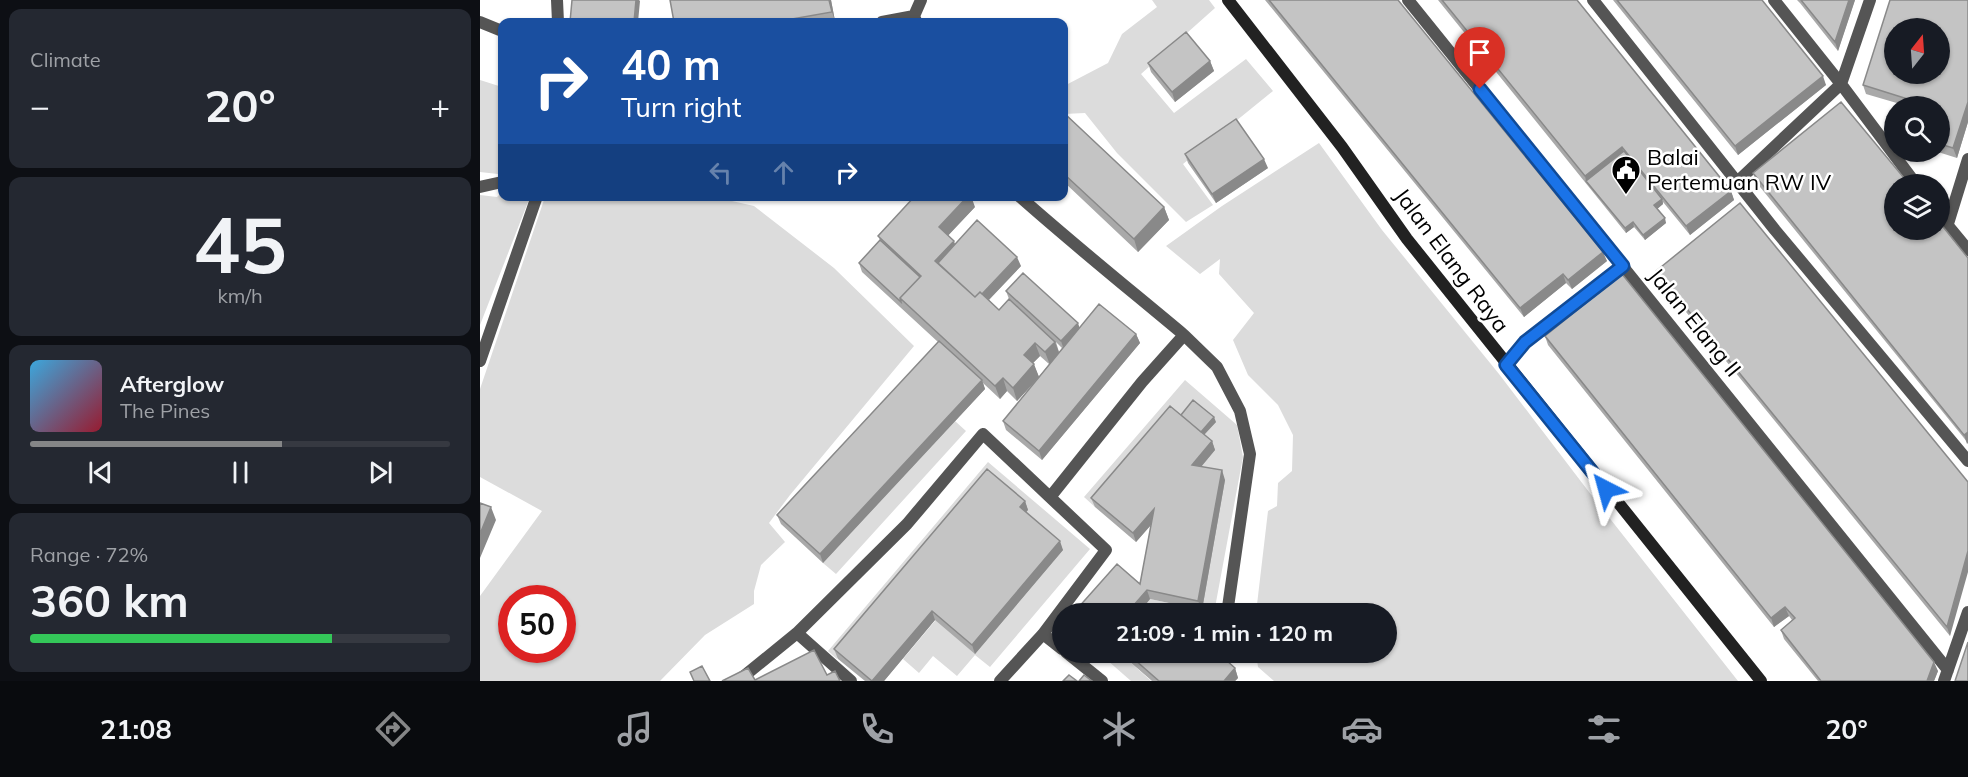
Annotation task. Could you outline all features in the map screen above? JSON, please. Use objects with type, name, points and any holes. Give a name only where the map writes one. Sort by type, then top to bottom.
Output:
[{"type":"main road","name":"Jalan Elang Raya","points":[[1228,0],[1342,147],[1407,239],[1761,681]]},
{"type":"street","points":[[557,0],[558,18]]},
{"type":"street","points":[[915,18],[921,0]]},
{"type":"street","name":"Jalan Elang II","points":[[1408,0],[1623,266],[1946,676]]},
{"type":"street","points":[[1593,0],[1775,230],[1968,461]]},
{"type":"street","points":[[1774,0],[1908,174]]},
{"type":"street","points":[[1737,182],[1840,84],[1870,0]]},
{"type":"street","points":[[480,22],[498,29]]},
{"type":"street","points":[[1950,217],[1968,159]]},
{"type":"street","points":[[480,187],[498,183]]},
{"type":"street","points":[[480,361],[535,201]]},
{"type":"street","points":[[1025,201],[1082,252],[1154,308],[1217,367],[1240,411],[1250,454],[1229,603]]},
{"type":"street","points":[[1950,230],[1968,250]]},
{"type":"street","points":[[1506,365],[1525,342],[1623,266]]},
{"type":"street","points":[[1051,496],[1142,382],[1184,335]]},
{"type":"street","points":[[738,681],[798,633],[907,524],[983,434],[1106,550],[1043,634],[1000,681]]},
{"type":"street","points":[[1946,676],[1968,612]]},
{"type":"street","points":[[798,633],[850,681]]},
{"type":"street","points":[[1043,634],[1052,641]]},
{"type":"street","points":[[1080,663],[1102,681]]},
{"type":"shaded area","points":[[1152,0],[1209,0],[1215,8],[1141,74],[1174,113],[1246,59],[1273,91],[1183,164],[1213,205],[1186,222],[1117,153],[1085,113],[1068,114],[1068,84],[1108,63],[1122,34],[1157,7]]},
{"type":"shaded area","points":[[480,80],[498,86],[498,174],[480,172]]},
{"type":"shaded area","points":[[1319,143],[1382,230],[1499,374],[1738,681],[1274,681],[1258,667],[1257,663],[1397,663],[1397,603],[1257,603],[1268,511],[1277,506],[1278,483],[1292,471],[1293,435],[1278,405],[1248,375],[1233,340],[1254,313],[1219,274],[1220,259],[1200,274],[1166,246],[1222,206]]},
{"type":"shaded area","points":[[480,195],[497,197],[498,201],[528,201],[480,325]]},
{"type":"shaded area","points":[[544,201],[732,201],[754,206],[834,268],[914,346],[769,523],[785,542],[761,565],[754,591],[754,604],[705,635],[660,681],[480,681],[480,596],[542,511],[480,477],[480,389]]},
{"type":"shaded area","points":[[1185,380],[1237,425],[1243,457],[1216,603],[1202,603],[1195,474],[1201,438],[1215,422],[1181,421],[1173,415],[1095,507],[1084,497]]},
{"type":"shaded area","points":[[955,421],[966,431],[836,574],[823,563]]},
{"type":"shaded area","points":[[988,462],[1090,549],[990,667],[975,655],[957,676],[933,656],[919,673],[903,659],[1028,510],[966,506],[837,659],[828,651]]},
{"type":"shaded area","points":[[1150,599],[1169,603],[1147,603]]},
{"type":"shaded area","points":[[1110,663],[1131,663],[1151,681],[1131,681]]},
{"type":"building","points":[[572,0],[636,0],[634,18],[570,18]]},
{"type":"building","points":[[670,0],[829,0],[832,12],[798,18],[673,18]]},
{"type":"building","points":[[1269,0],[1398,0],[1603,252],[1568,280],[1563,274],[1520,308]]},
{"type":"building","points":[[1442,0],[1577,0],[1731,191],[1686,226],[1622,147],[1585,176]]},
{"type":"building","points":[[1617,0],[1762,0],[1823,76],[1735,146]]},
{"type":"building","points":[[1801,0],[1849,0],[1835,42]]},
{"type":"building","points":[[1890,0],[1968,0],[1968,102],[1953,148],[1950,147],[1950,96],[1898,96],[1863,85],[1884,19],[1884,84],[1950,84],[1950,18],[1884,18]]},
{"type":"building","points":[[1186,32],[1210,61],[1172,92],[1148,63]]},
{"type":"building","points":[[1841,102],[1884,154],[1884,162],[1891,162],[1901,174],[1884,174],[1884,240],[1950,240],[1950,236],[1968,258],[1968,432],[1964,435],[1753,173]]},
{"type":"building","points":[[1068,117],[1164,207],[1134,239],[1068,178]]},
{"type":"building","points":[[1236,119],[1264,159],[1212,194],[1185,154]]},
{"type":"building","name":"Balai Pertemuan RW IV","points":[[1624,151],[1662,199],[1654,205],[1665,218],[1643,235],[1633,222],[1625,228],[1586,181]]},
{"type":"building","points":[[910,201],[963,201],[939,227],[954,241],[935,261],[975,297],[980,292],[999,310],[1009,299],[1055,342],[1045,352],[1035,343],[1024,355],[1034,364],[1013,388],[1003,378],[995,386],[900,298],[921,276],[878,236]]},
{"type":"building","points":[[1740,203],[1968,482],[1968,551],[1947,627],[1656,271]]},
{"type":"building","points":[[977,220],[1017,257],[982,294],[980,292],[975,297],[938,263]]},
{"type":"building","points":[[880,240],[920,277],[900,298],[901,302],[859,263]]},
{"type":"building","points":[[1023,273],[1078,323],[1061,341],[1006,291]]},
{"type":"building","points":[[1622,274],[1934,662],[1927,681],[1821,681],[1781,630],[1795,618],[1785,607],[1771,618],[1545,336]]},
{"type":"building","points":[[1099,304],[1136,334],[1039,451],[1003,421]]},
{"type":"building","points":[[939,341],[982,380],[820,554],[777,515]]},
{"type":"building","points":[[1193,400],[1214,417],[1201,432],[1181,415]]},
{"type":"building","points":[[1170,406],[1212,441],[1192,465],[1222,470],[1198,601],[1147,590],[1136,603],[1082,603],[1117,564],[1140,584],[1154,509],[1133,533],[1091,498]]},
{"type":"building","points":[[987,469],[1025,501],[1020,507],[1060,541],[972,645],[932,611],[872,681],[834,649]]},
{"type":"building","points":[[480,503],[491,507],[480,534]]},
{"type":"building","points":[[1968,642],[1968,681],[1955,681]]},
{"type":"building","points":[[814,650],[827,675],[835,671],[840,681],[722,681],[748,668],[755,680]]},
{"type":"building","points":[[1139,663],[1229,663],[1235,668],[1224,681],[1159,681]]},
{"type":"building","points":[[702,666],[710,681],[694,681],[690,672]]},
{"type":"building","points":[[1069,675],[1077,681],[1063,681]]},
{"type":"building","points":[[1084,675],[1092,681],[1079,681]]},
{"type":"place","name":"Balai Pertemuan RW IV","points":[[1626,196]]},
{"type":"route","points":[[1480,89],[1623,266],[1525,342],[1506,365],[1606,489]]}]
